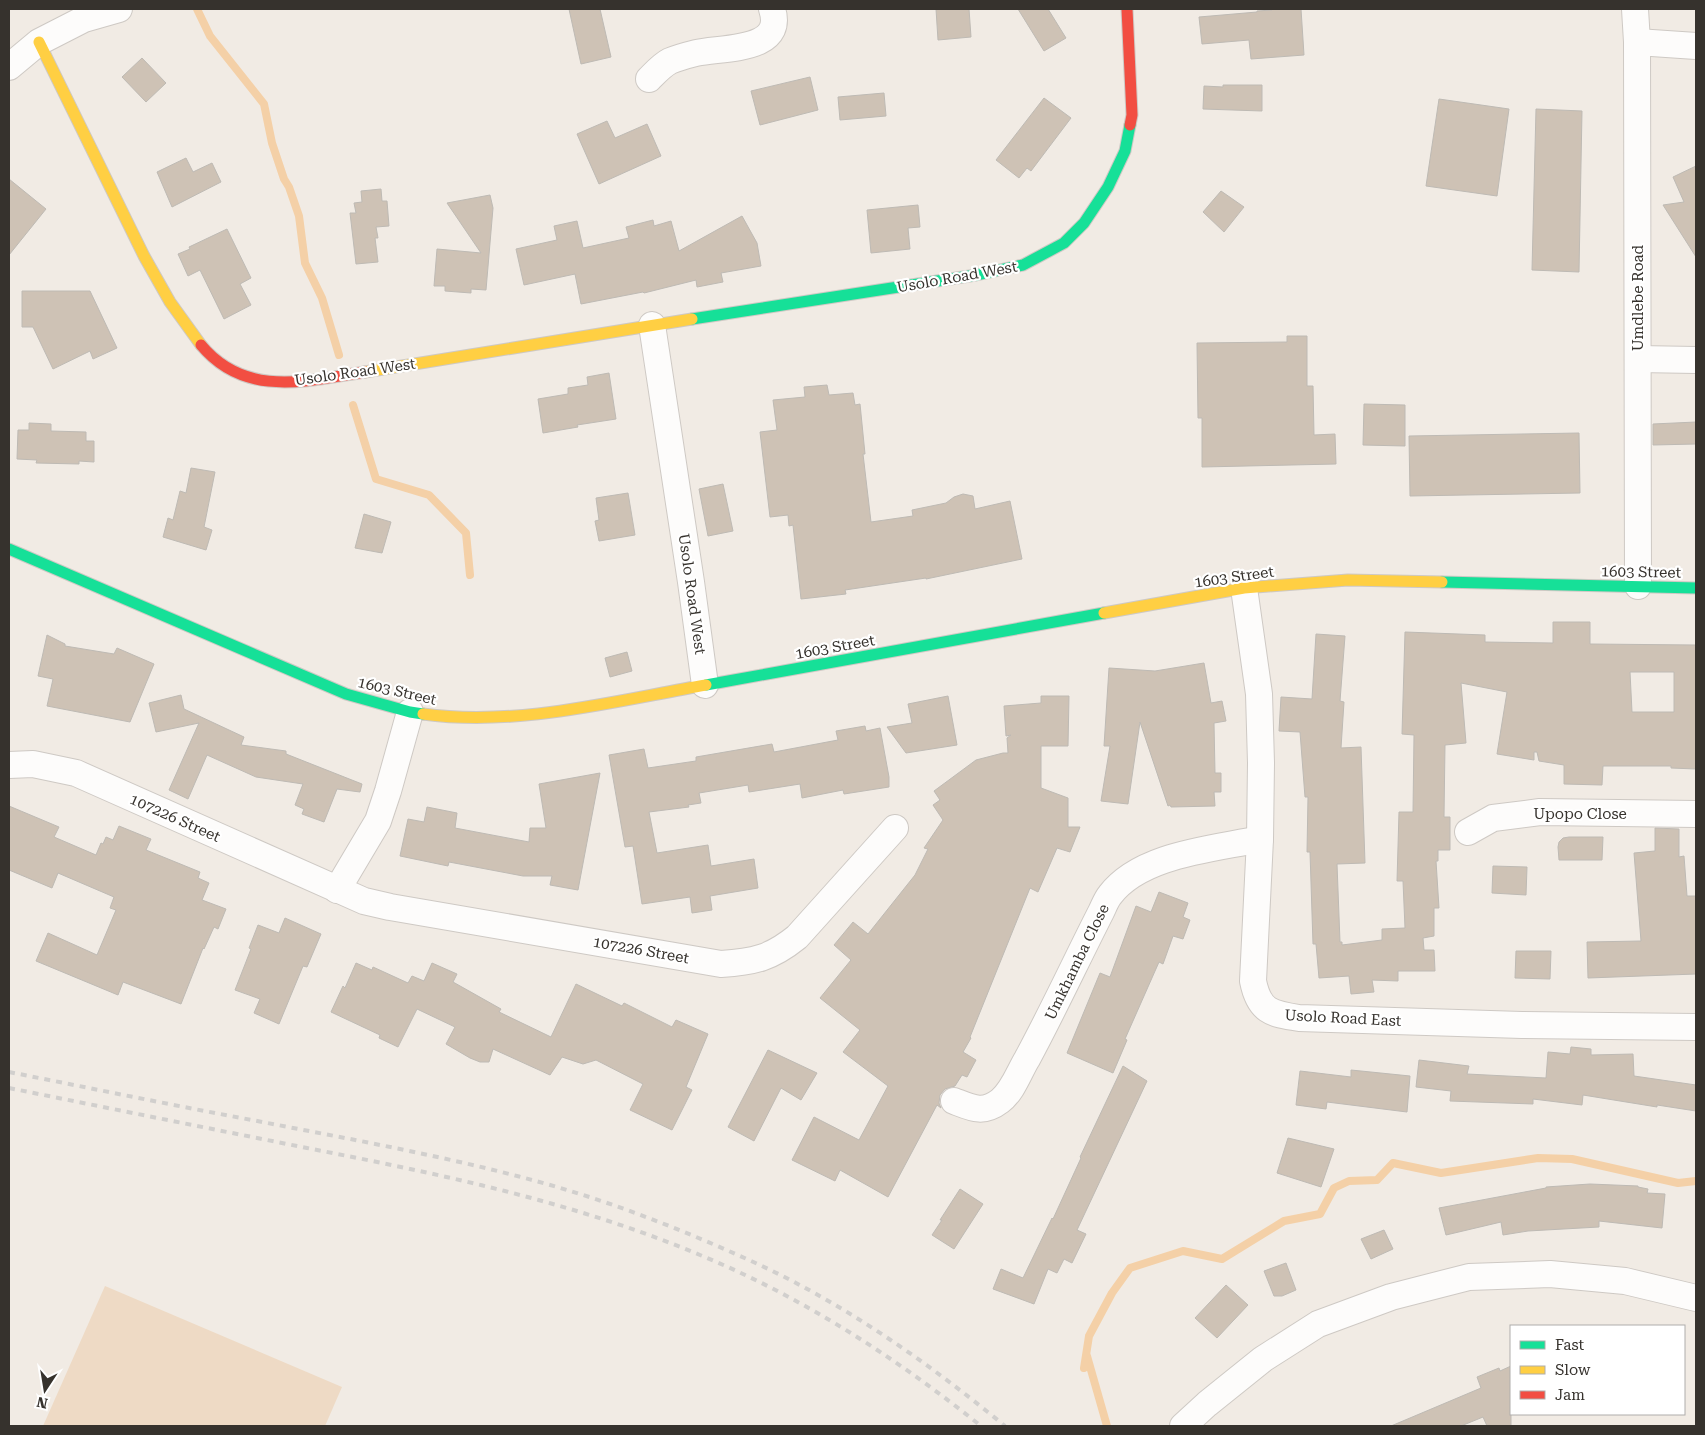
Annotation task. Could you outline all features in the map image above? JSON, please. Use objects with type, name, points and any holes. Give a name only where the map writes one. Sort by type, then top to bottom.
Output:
[{"type":"street","points":[[9,67],[39,42],[84,19],[119,9]]},
{"type":"street","points":[[649,79],[670,62],[696,53],[741,47],[760,41],[772,32],[775,17],[772,9]]},
{"type":"street","name":"Usolo Road West","points":[[39,42],[148,263],[176,312],[201,346],[224,367],[251,378],[280,382],[315,380],[976,275],[1023,265],[1064,243],[1084,223],[1108,187],[1125,151],[1132,115],[1127,9]]},
{"type":"street","name":"Umdlebe Road","points":[[1635,9],[1637,42],[1638,586]]},
{"type":"street","points":[[1637,42],[1696,46]]},
{"type":"street","name":"Usolo Road West","points":[[652,325],[705,685]]},
{"type":"street","points":[[1638,359],[1696,360]]},
{"type":"street","name":"1603 Street","points":[[9,549],[346,694],[410,712],[445,717],[495,718],[537,715],[1244,588],[1348,580],[1696,588]]},
{"type":"street","name":"Usolo Road East","points":[[1244,588],[1259,694],[1261,763],[1260,839],[1253,981],[1259,1002],[1268,1010],[1279,1015],[1299,1018],[1522,1026],[1696,1027]]},
{"type":"street","points":[[337,890],[378,821],[410,712]]},
{"type":"street","name":"107226 Street","points":[[9,765],[33,764],[76,773],[337,890],[390,908],[721,964],[761,958],[780,951],[797,937],[895,828]]},
{"type":"street","name":"Upopo Close","points":[[1468,832],[1493,818],[1540,812],[1696,814]]},
{"type":"street","name":"Umkhamba Close","points":[[954,1101],[978,1110],[1001,1101],[1010,1090],[1046,1024],[1110,894],[1145,867],[1172,857],[1260,839]]},
{"type":"street","points":[[1183,1426],[1263,1359],[1318,1324],[1391,1296],[1469,1277],[1550,1274],[1625,1281],[1696,1298]]},
{"type":"shaded area","points":[[105,1286],[342,1387],[325,1426],[43,1426]]},
{"type":"building","points":[[569,9],[600,9],[611,57],[581,64]]},
{"type":"building","points":[[936,9],[969,9],[971,37],[938,40]]},
{"type":"building","points":[[1018,9],[1048,9],[1066,38],[1044,51]]},
{"type":"building","points":[[1272,9],[1301,9],[1304,55],[1251,59],[1249,40],[1202,44],[1199,17]]},
{"type":"building","points":[[142,58],[166,83],[146,102],[122,77]]},
{"type":"building","points":[[810,77],[818,110],[760,125],[751,91]]},
{"type":"building","points":[[1223,85],[1262,85],[1262,111],[1203,109],[1204,86],[1223,87]]},
{"type":"building","points":[[884,93],[886,116],[840,120],[838,97]]},
{"type":"building","points":[[1044,98],[1071,118],[1031,171],[1027,168],[1019,178],[996,160]]},
{"type":"building","points":[[1439,99],[1509,109],[1497,196],[1426,186]]},
{"type":"building","points":[[1536,109],[1582,111],[1579,272],[1532,270]]},
{"type":"building","points":[[607,121],[615,138],[647,124],[661,156],[599,184],[577,134]]},
{"type":"building","points":[[186,158],[193,172],[212,163],[221,182],[172,207],[157,172]]},
{"type":"building","points":[[1696,166],[1696,257],[1663,205],[1684,202],[1673,177]]},
{"type":"building","points":[[9,179],[46,209],[9,255]]},
{"type":"building","points":[[381,189],[382,201],[387,201],[389,226],[376,227],[378,238],[375,238],[378,262],[356,264],[350,213],[356,213],[354,203],[362,202],[361,191]]},
{"type":"building","points":[[1221,191],[1244,207],[1224,232],[1203,212]]},
{"type":"building","points":[[490,195],[493,208],[486,290],[471,289],[471,293],[445,291],[445,286],[434,286],[437,249],[481,253],[447,203]]},
{"type":"building","points":[[918,205],[920,227],[908,228],[910,249],[871,253],[867,210]]},
{"type":"building","points":[[742,216],[757,243],[761,266],[721,273],[723,282],[697,287],[696,280],[644,293],[581,304],[575,274],[524,285],[516,249],[557,240],[554,226],[577,221],[583,248],[629,238],[626,227],[653,220],[654,226],[671,221],[679,251]]},
{"type":"building","points":[[227,229],[251,278],[240,284],[251,305],[224,319],[200,270],[188,276],[178,254]]},
{"type":"building","points":[[22,291],[90,291],[117,348],[93,359],[90,351],[53,369],[33,327],[22,327]]},
{"type":"building","points":[[1287,336],[1307,336],[1307,386],[1313,386],[1314,435],[1335,434],[1336,464],[1202,467],[1202,418],[1198,418],[1197,343],[1287,342]]},
{"type":"building","points":[[609,373],[616,419],[543,433],[538,399],[568,394],[568,388],[588,385],[587,377]]},
{"type":"building","points":[[827,385],[829,395],[853,393],[855,405],[860,404],[865,454],[863,454],[871,522],[913,516],[912,510],[946,503],[954,497],[963,494],[973,496],[975,509],[1010,501],[1022,559],[926,579],[845,590],[846,594],[801,599],[793,525],[789,526],[788,515],[770,517],[760,432],[777,430],[773,400],[805,397],[804,387]]},
{"type":"building","points":[[1364,404],[1405,405],[1405,446],[1363,445]]},
{"type":"building","points":[[1696,422],[1696,444],[1653,445],[1653,424]]},
{"type":"building","points":[[29,423],[51,424],[51,431],[86,432],[86,441],[94,441],[94,462],[79,461],[79,464],[36,463],[37,460],[17,459],[18,430],[29,430]]},
{"type":"building","points":[[1579,433],[1580,493],[1410,496],[1409,436]]},
{"type":"building","points":[[191,468],[215,472],[204,527],[212,530],[206,550],[163,537],[168,518],[173,520],[180,491],[186,493]]},
{"type":"building","points":[[723,484],[733,531],[708,536],[699,489]]},
{"type":"building","points":[[628,493],[635,535],[599,541],[595,521],[599,520],[596,498]]},
{"type":"building","points":[[364,514],[391,522],[382,553],[355,548]]},
{"type":"building","points":[[1553,622],[1590,622],[1590,644],[1696,645],[1696,769],[1671,768],[1671,766],[1603,766],[1602,785],[1564,784],[1564,765],[1539,761],[1537,752],[1534,752],[1534,760],[1497,754],[1507,692],[1461,683],[1466,743],[1445,745],[1444,817],[1450,817],[1450,850],[1438,850],[1438,861],[1436,861],[1439,908],[1434,908],[1434,936],[1423,938],[1424,950],[1434,950],[1435,971],[1398,971],[1398,981],[1372,980],[1374,992],[1351,994],[1349,976],[1319,978],[1316,944],[1313,944],[1310,852],[1307,852],[1308,797],[1305,797],[1300,732],[1279,731],[1281,697],[1312,699],[1316,634],[1345,636],[1340,701],[1344,702],[1341,748],[1361,747],[1365,863],[1337,864],[1340,942],[1342,942],[1342,945],[1382,940],[1382,929],[1405,928],[1403,881],[1397,881],[1399,812],[1413,812],[1414,735],[1402,734],[1405,632],[1485,635],[1485,642],[1553,643]],"holes":[[[1630,672],[1674,672],[1674,712],[1632,712]]]},
{"type":"building","points":[[47,635],[65,644],[65,646],[114,654],[117,648],[154,664],[130,722],[47,706],[53,679],[38,676]]},
{"type":"building","points":[[627,652],[632,671],[610,677],[605,658]]},
{"type":"building","points":[[1204,663],[1211,703],[1222,701],[1226,721],[1214,723],[1215,773],[1221,773],[1221,792],[1214,792],[1215,806],[1168,806],[1140,722],[1128,804],[1101,801],[1110,746],[1104,746],[1109,668],[1155,671]]},
{"type":"building","points":[[181,695],[184,709],[244,737],[241,745],[286,751],[286,754],[362,784],[360,792],[337,789],[324,822],[302,814],[304,809],[295,805],[303,784],[256,777],[207,755],[188,799],[169,790],[199,723],[156,732],[149,703]]},
{"type":"building","points":[[948,696],[957,745],[906,753],[887,727],[912,723],[908,704]]},
{"type":"building","points":[[1041,696],[1069,696],[1068,746],[1041,746],[1041,788],[1068,798],[1068,827],[1080,827],[1070,852],[1057,848],[1038,892],[1030,888],[971,1038],[963,1052],[976,1060],[967,1077],[962,1075],[955,1086],[945,1089],[940,1095],[939,1103],[941,1108],[937,1105],[888,1197],[840,1170],[835,1181],[792,1160],[814,1117],[859,1140],[888,1086],[843,1052],[860,1030],[820,998],[851,960],[834,945],[853,922],[868,934],[915,875],[928,849],[924,848],[943,820],[933,805],[940,800],[934,791],[976,760],[1008,753],[1007,738],[1011,735],[1006,736],[1004,706],[1041,703]]},
{"type":"building","points":[[865,726],[866,731],[880,728],[889,777],[889,787],[844,794],[843,790],[802,798],[800,784],[749,792],[748,785],[699,793],[701,803],[688,805],[689,807],[649,812],[657,853],[708,845],[711,866],[754,859],[758,888],[710,896],[712,910],[692,913],[690,897],[642,904],[633,846],[625,847],[609,755],[644,749],[648,768],[696,761],[696,757],[772,744],[774,752],[838,740],[836,731]]},
{"type":"building","points":[[600,773],[578,890],[550,885],[552,876],[523,876],[449,862],[448,866],[400,856],[408,819],[424,822],[427,807],[457,813],[455,828],[529,842],[530,828],[546,828],[539,784]]},
{"type":"building","points":[[9,806],[59,827],[54,837],[96,855],[106,837],[113,840],[119,826],[151,839],[146,850],[200,872],[198,878],[209,883],[202,900],[226,909],[218,929],[214,927],[203,948],[181,1004],[123,982],[118,995],[36,961],[48,933],[97,955],[116,910],[110,908],[114,897],[58,873],[52,888],[9,870]]},
{"type":"building","points":[[1655,828],[1679,829],[1679,857],[1684,856],[1687,896],[1696,896],[1696,974],[1588,978],[1587,942],[1641,941],[1634,853],[1655,851]]},
{"type":"building","points":[[1603,837],[1602,860],[1559,860],[1559,842],[1563,838]]},
{"type":"building","points":[[1493,866],[1527,867],[1526,895],[1492,893]]},
{"type":"building","points":[[1159,892],[1188,903],[1183,917],[1190,920],[1183,939],[1173,936],[1163,964],[1159,962],[1125,1039],[1127,1040],[1113,1073],[1067,1053],[1100,973],[1110,977],[1136,906],[1151,912]]},
{"type":"building","points":[[285,918],[321,934],[307,967],[303,966],[279,1024],[254,1013],[260,999],[235,990],[258,925],[279,933]]},
{"type":"building","points":[[1516,951],[1551,951],[1550,979],[1515,978]]},
{"type":"building","points":[[356,963],[372,970],[373,967],[408,983],[412,976],[424,981],[432,963],[457,974],[453,982],[501,1009],[499,1012],[551,1037],[576,984],[622,1006],[624,1003],[672,1027],[676,1020],[708,1034],[686,1087],[692,1090],[672,1130],[630,1110],[643,1084],[596,1060],[583,1064],[562,1057],[550,1075],[493,1049],[489,1062],[480,1062],[446,1044],[455,1027],[417,1009],[398,1047],[379,1038],[380,1035],[331,1012],[343,986],[345,988]]},
{"type":"building","points":[[1571,1047],[1591,1049],[1591,1055],[1633,1054],[1634,1076],[1696,1085],[1696,1111],[1657,1105],[1657,1107],[1583,1095],[1582,1105],[1533,1099],[1533,1104],[1450,1101],[1451,1091],[1416,1087],[1419,1060],[1469,1066],[1467,1074],[1546,1078],[1548,1052],[1570,1054]]},
{"type":"building","points":[[768,1050],[817,1073],[801,1100],[781,1088],[754,1141],[728,1127]]},
{"type":"building","points":[[1123,1066],[1147,1081],[1077,1230],[1086,1234],[1072,1263],[1064,1259],[1057,1273],[1048,1269],[1034,1304],[993,1289],[1001,1269],[1023,1278],[1053,1219]]},
{"type":"building","points":[[1351,1070],[1410,1076],[1407,1112],[1327,1102],[1326,1109],[1296,1105],[1300,1071],[1351,1077]]},
{"type":"building","points":[[1288,1138],[1334,1149],[1321,1187],[1277,1173]]},
{"type":"building","points":[[1590,1184],[1638,1186],[1648,1189],[1647,1193],[1665,1194],[1662,1228],[1599,1221],[1599,1227],[1528,1231],[1503,1235],[1501,1222],[1446,1235],[1439,1208],[1546,1187]]},
{"type":"building","points":[[960,1189],[983,1204],[954,1249],[932,1235]]},
{"type":"building","points":[[1384,1230],[1393,1249],[1371,1259],[1361,1239]]},
{"type":"building","points":[[1286,1263],[1296,1290],[1282,1296],[1274,1296],[1264,1271]]},
{"type":"building","points":[[1226,1285],[1248,1305],[1217,1338],[1195,1318]]},
{"type":"building","points":[[1510,1366],[1511,1426],[1487,1426],[1483,1417],[1461,1426],[1391,1426],[1481,1388],[1477,1377],[1499,1368],[1500,1371]]},
{"type":"waterway","points":[[197,9],[210,36],[264,104],[272,143],[299,216],[305,263],[322,298],[339,355]]},
{"type":"waterway","points":[[353,405],[376,479],[429,495],[466,533],[470,575]]},
{"type":"waterway","points":[[1084,1368],[1089,1336],[1112,1293],[1130,1268],[1183,1251],[1222,1259],[1284,1221],[1320,1214],[1334,1188],[1349,1181],[1377,1180],[1393,1163],[1441,1173],[1538,1158],[1572,1159],[1678,1183],[1696,1181]]},
{"type":"waterway","points":[[1087,1356],[1107,1426]]},
{"type":"railway","points":[[9,1072],[443,1158],[557,1187],[630,1211],[749,1260],[817,1295],[882,1334],[914,1356],[1005,1426]]},
{"type":"railway","points":[[9,1088],[457,1179],[555,1205],[652,1236],[738,1272],[811,1309],[915,1376],[981,1426]]},
{"type":"traffic: fast","points":[[692,319],[976,275],[1023,265],[1064,243],[1084,223],[1108,187],[1125,151],[1130,125]]},
{"type":"traffic: fast","points":[[9,549],[346,694],[423,714]]},
{"type":"traffic: fast","points":[[1442,582],[1696,588]]},
{"type":"traffic: fast","points":[[706,685],[1104,613]]},
{"type":"traffic: slow","points":[[39,42],[144,256],[170,302],[201,345]]},
{"type":"traffic: slow","points":[[365,372],[692,319]]},
{"type":"traffic: slow","points":[[1104,613],[1244,588],[1348,580],[1442,582]]},
{"type":"traffic: slow","points":[[423,714],[458,717],[530,715],[601,705],[706,685]]},
{"type":"traffic: jam","points":[[1127,9],[1132,115],[1130,125]]},
{"type":"traffic: jam","points":[[201,345],[218,362],[237,373],[257,379],[277,382],[299,381],[365,372]]}]
